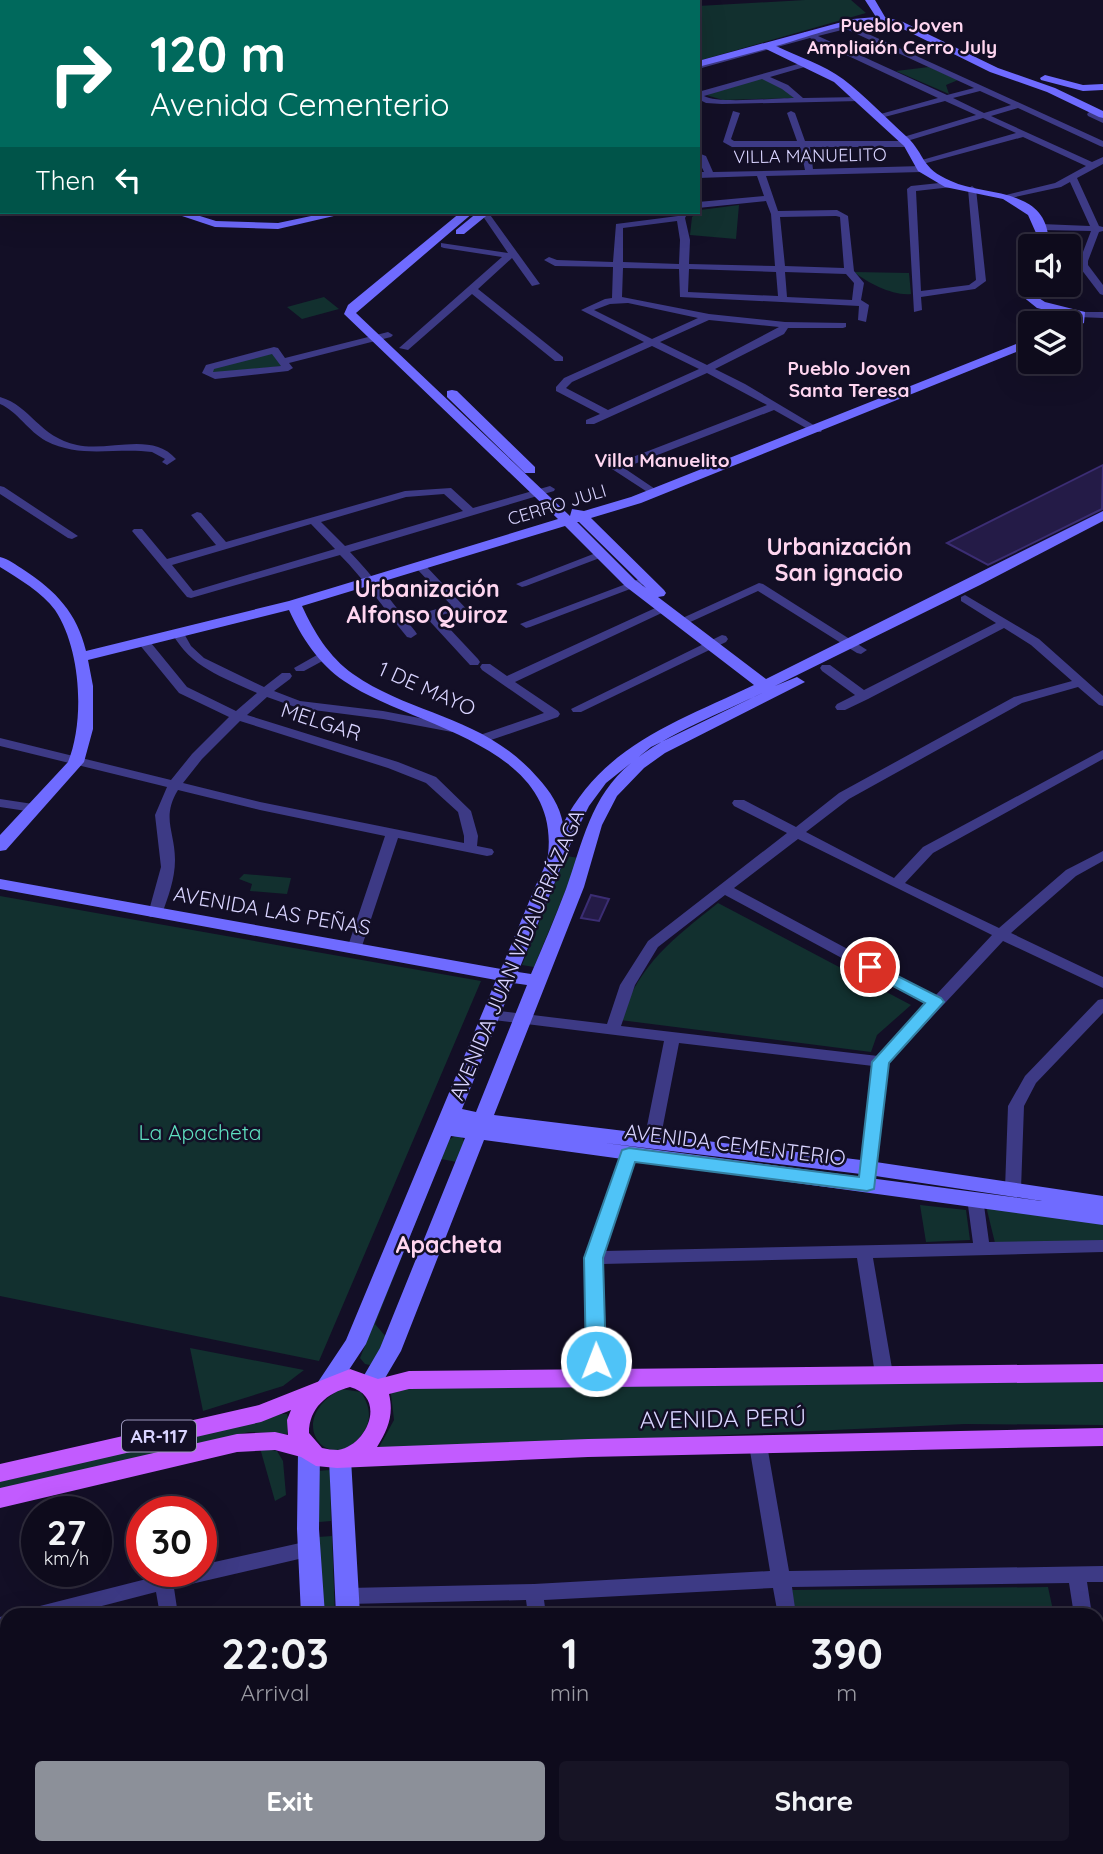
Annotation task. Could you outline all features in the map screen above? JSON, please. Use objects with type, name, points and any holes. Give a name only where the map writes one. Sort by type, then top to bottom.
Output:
[{"type":"main road","name":"AVENIDA PERÚ","points":[[372,1387],[409,1380],[1103,1373]]},
{"type":"main road","name":"AR-117","points":[[0,1473],[261,1413],[350,1378],[361,1379],[372,1387]]},
{"type":"main road","points":[[342,1458],[368,1444],[381,1423],[380,1400],[372,1387]]},
{"type":"main road","points":[[308,1450],[298,1426],[306,1402],[321,1389]]},
{"type":"main road","name":"AVENIDA PERÚ","points":[[342,1458],[1103,1437]]},
{"type":"main road","name":"AR-117","points":[[0,1498],[237,1443],[275,1441],[308,1450],[325,1460],[342,1458]]},
{"type":"street","points":[[870,0],[881,19]]},
{"type":"street","points":[[700,65],[844,25],[881,19],[1059,83],[1083,88],[1103,87]]},
{"type":"street","points":[[844,25],[1103,144]]},
{"type":"street","points":[[810,35],[1091,165]]},
{"type":"street","points":[[930,36],[934,41],[994,70],[1051,90],[1099,113]]},
{"type":"street","points":[[769,46],[838,80],[905,142],[921,166],[948,184]]},
{"type":"street","points":[[700,94],[804,64]]},
{"type":"street","points":[[919,67],[933,66]]},
{"type":"street","points":[[888,70],[905,69]]},
{"type":"street","points":[[763,76],[785,87],[801,100]]},
{"type":"street","points":[[880,117],[981,88]]},
{"type":"street","points":[[700,96],[706,101],[860,99]]},
{"type":"street","points":[[736,113],[726,142],[743,145],[905,142],[1018,105]]},
{"type":"street","points":[[790,113],[802,144],[806,146],[810,171]]},
{"type":"street","points":[[1099,113],[1091,114],[1103,121]]},
{"type":"street","name":"VILLA MANUELITO","points":[[700,174],[921,166],[1023,134]]},
{"type":"street","points":[[700,156],[709,174]]},
{"type":"street","points":[[1006,196],[1047,188],[1103,161]]},
{"type":"street","points":[[760,172],[775,214],[783,300]]},
{"type":"street","points":[[1072,176],[1100,229]]},
{"type":"street","points":[[917,310],[911,189],[948,184],[1006,196],[1032,213],[1041,227],[1040,237],[1027,250],[1025,258],[1028,296],[1041,305],[1082,314],[1103,315]]},
{"type":"street","points":[[916,295],[972,287],[981,281],[972,189]]},
{"type":"street","points":[[700,205],[769,198]]},
{"type":"street","points":[[775,214],[837,213],[844,216],[849,271],[859,283],[856,303]]},
{"type":"street","points":[[183,214],[215,223],[267,225],[291,225],[337,214]]},
{"type":"street","points":[[267,225],[308,214]]},
{"type":"street","points":[[452,402],[404,348],[352,317],[352,308],[466,214]]},
{"type":"street","points":[[482,214],[367,309],[365,315],[382,337],[576,520],[664,608],[687,619]]},
{"type":"street","points":[[485,214],[535,284]]},
{"type":"street","points":[[617,300],[619,226],[682,215],[683,295],[864,304],[863,320]]},
{"type":"street","points":[[1041,227],[1100,229]]},
{"type":"street","points":[[1100,229],[1083,261],[1103,292]]},
{"type":"street","points":[[444,245],[512,255]]},
{"type":"street","points":[[404,348],[512,255]]},
{"type":"street","points":[[549,260],[555,263],[849,271]]},
{"type":"street","points":[[472,289],[559,359]]},
{"type":"street","points":[[817,430],[707,369],[586,310],[617,300],[634,300],[709,317],[785,325],[843,325]]},
{"type":"street","points":[[608,414],[560,389],[568,380],[709,317]]},
{"type":"street","points":[[590,422],[707,369],[781,332],[785,325]]},
{"type":"street","points":[[283,361],[382,337]]},
{"type":"street","name":"CERRO JULI","points":[[80,657],[294,604],[656,494],[1018,347]]},
{"type":"street","points":[[274,350],[283,361],[288,368],[215,376],[207,371],[210,367],[274,350]]},
{"type":"street","points":[[0,400],[20,410],[40,432],[66,444],[90,450],[146,447],[167,454],[171,459],[167,463]]},
{"type":"street","points":[[656,494],[616,467],[774,406]]},
{"type":"street","points":[[165,563],[405,494],[447,490],[470,513]]},
{"type":"street","points":[[138,531],[191,595],[544,491]]},
{"type":"street","points":[[1,493],[72,536]]},
{"type":"street","points":[[197,515],[224,547]]},
{"type":"street","name":"AVENIDA JUAN VIDAURRÁZAGA","points":[[372,1387],[390,1351],[477,1126],[575,887],[594,818],[606,797],[639,763],[776,687],[1103,515]]},
{"type":"street","points":[[576,520],[601,554],[638,582],[661,595],[687,619],[776,687]]},
{"type":"street","points":[[315,522],[371,580],[374,588],[411,634]]},
{"type":"street","name":"AVENIDA JUAN VIDAURRÁZAGA","points":[[321,1389],[355,1344],[556,857],[581,803],[604,774],[645,744],[826,668],[855,647],[965,599],[1103,527]]},
{"type":"street","points":[[522,584],[601,554]]},
{"type":"street","points":[[0,561],[62,609],[80,657],[86,691],[83,730],[76,762],[0,846]]},
{"type":"street","points":[[421,567],[458,607],[430,615],[480,664],[554,715],[484,738]]},
{"type":"street","points":[[526,624],[638,582]]},
{"type":"street","points":[[687,619],[759,586],[855,647]]},
{"type":"street","points":[[965,599],[1054,656],[1103,702]]},
{"type":"street","name":"1 DE MAYO","points":[[294,604],[305,631],[324,655],[360,684],[484,738],[516,764],[551,807],[584,828],[589,840]]},
{"type":"street","points":[[507,681],[664,608]]},
{"type":"street","points":[[841,708],[1005,623]]},
{"type":"street","points":[[178,633],[186,648],[200,661],[265,692],[298,704],[383,715],[466,731]]},
{"type":"street","name":"MELGAR","points":[[143,641],[183,690],[237,716],[393,765],[431,780],[464,811],[471,836],[470,846]]},
{"type":"street","points":[[577,709],[717,641]]},
{"type":"street","points":[[300,668],[324,655]]},
{"type":"street","points":[[826,668],[864,696]]},
{"type":"street","points":[[155,914],[168,866],[168,850],[161,824],[166,800],[173,786],[237,716],[286,676]]},
{"type":"street","points":[[613,1031],[617,1005],[653,944],[845,796],[1018,700],[1081,682]]},
{"type":"street","points":[[0,742],[173,786],[393,833],[470,846],[487,852]]},
{"type":"street","points":[[896,884],[928,850],[1103,754]]},
{"type":"street","points":[[0,803],[33,808]]},
{"type":"street","points":[[556,857],[551,807],[570,810],[581,803]]},
{"type":"street","points":[[740,803],[896,884],[1103,983]]},
{"type":"street","points":[[354,949],[393,833]]},
{"type":"street","points":[[868,1176],[881,1062],[1001,934],[1071,873],[1103,855]]},
{"type":"street","name":"AVENIDA LAS PEÑAS","points":[[0,884],[536,981]]},
{"type":"street","points":[[725,889],[935,1002]]},
{"type":"street","points":[[1013,1189],[1016,1106],[1030,1080],[1103,1004]]},
{"type":"street","points":[[491,1016],[881,1062]]},
{"type":"street","points":[[652,1141],[672,1040]]},
{"type":"street","name":"AVENIDA CEMENTERIO","points":[[448,1121],[629,1154],[1013,1189],[1103,1203]]},
{"type":"street","name":"AVENIDA CEMENTERIO","points":[[477,1126],[652,1141],[868,1176],[975,1198],[1103,1217]]},
{"type":"street","points":[[597,1378],[594,1258],[629,1154]]},
{"type":"street","points":[[975,1198],[982,1250]]},
{"type":"street","points":[[594,1258],[1103,1246]]},
{"type":"street","points":[[863,1252],[884,1374]]},
{"type":"street","points":[[758,1445],[786,1608]]},
{"type":"street","points":[[308,1450],[313,1608]]},
{"type":"street","points":[[342,1458],[348,1606],[534,1592],[781,1579],[1103,1574]]},
{"type":"street","points":[[217,1570],[309,1549]]},
{"type":"street","points":[[1077,1574],[1082,1608]]},
{"type":"street","points":[[63,1608],[144,1587]]},
{"type":"street","points":[[164,1587],[168,1608]]},
{"type":"street","points":[[534,1592],[536,1608]]},
{"type":"green space","points":[[851,0],[866,13],[700,60],[700,6]]},
{"type":"green space","points":[[929,67],[958,80],[946,85],[949,94],[896,71]]},
{"type":"green space","points":[[762,78],[781,87],[795,98],[723,100],[706,95]]},
{"type":"green space","points":[[739,205],[736,239],[690,235],[692,217],[700,214],[700,210]]},
{"type":"green space","points":[[854,272],[909,273],[911,294],[881,288]]},
{"type":"green space","points":[[324,297],[339,309],[302,319],[287,307]]},
{"type":"green space","points":[[273,353],[284,366],[211,373],[212,368]]},
{"type":"green space","points":[[566,856],[579,858],[534,967],[522,965]]},
{"type":"green space","points":[[244,874],[291,878],[287,894],[250,891],[252,884],[239,879]]},
{"type":"green space","name":"La Apacheta","points":[[0,896],[481,981],[319,1361],[0,1296]]},
{"type":"green space","points":[[718,903],[911,1005],[877,1035],[871,1052],[620,1020],[628,1000],[648,967],[672,941]]},
{"type":"green space","points":[[457,1135],[462,1137],[465,1143],[457,1162],[441,1159],[375,1324],[387,1338],[370,1365],[365,1364],[360,1358],[448,1140]]},
{"type":"green space","points":[[920,1205],[966,1210],[970,1240],[926,1242]]},
{"type":"green space","points":[[986,1206],[1103,1221],[1103,1241],[995,1243]]},
{"type":"green space","points":[[190,1348],[304,1370],[283,1386],[203,1411]]},
{"type":"green space","points":[[1103,1379],[1103,1425],[965,1424],[377,1451],[394,1420],[390,1386]]},
{"type":"green space","points":[[341,1389],[361,1392],[366,1400],[368,1423],[353,1444],[340,1450],[328,1449],[319,1442],[313,1431],[314,1417],[323,1403]]},
{"type":"green space","points":[[287,1414],[289,1421],[287,1434],[249,1432],[0,1490],[0,1482]]},
{"type":"green space","points":[[260,1448],[277,1451],[283,1461],[286,1495],[275,1501]]},
{"type":"green space","points":[[330,1470],[331,1521],[319,1522],[317,1471]]},
{"type":"green space","points":[[332,1536],[335,1608],[322,1608],[318,1537]]},
{"type":"green space","points":[[1048,1587],[1052,1608],[794,1608],[792,1590]]},
{"type":"building","points":[[1103,465],[1102,509],[988,565],[947,543]]},
{"type":"building","points":[[591,895],[609,899],[599,921],[581,918]]},
{"type":"district","name":"Pueblo Joven Ampliaión Cerro July","points":[[902,36]]},
{"type":"district","name":"Pueblo Joven Santa Teresa","points":[[849,379]]},
{"type":"district","name":"Villa Manuelito","points":[[662,460]]},
{"type":"district","name":"Urbanización San ignacio","points":[[839,560]]},
{"type":"district","name":"Urbanización Alfonso Quiroz","points":[[427,602]]},
{"type":"district","name":"Apacheta","points":[[449,1245]]},
{"type":"route","points":[[596,1361],[594,1258],[629,1154],[867,1185],[881,1062],[935,1002],[870,967]]}]
